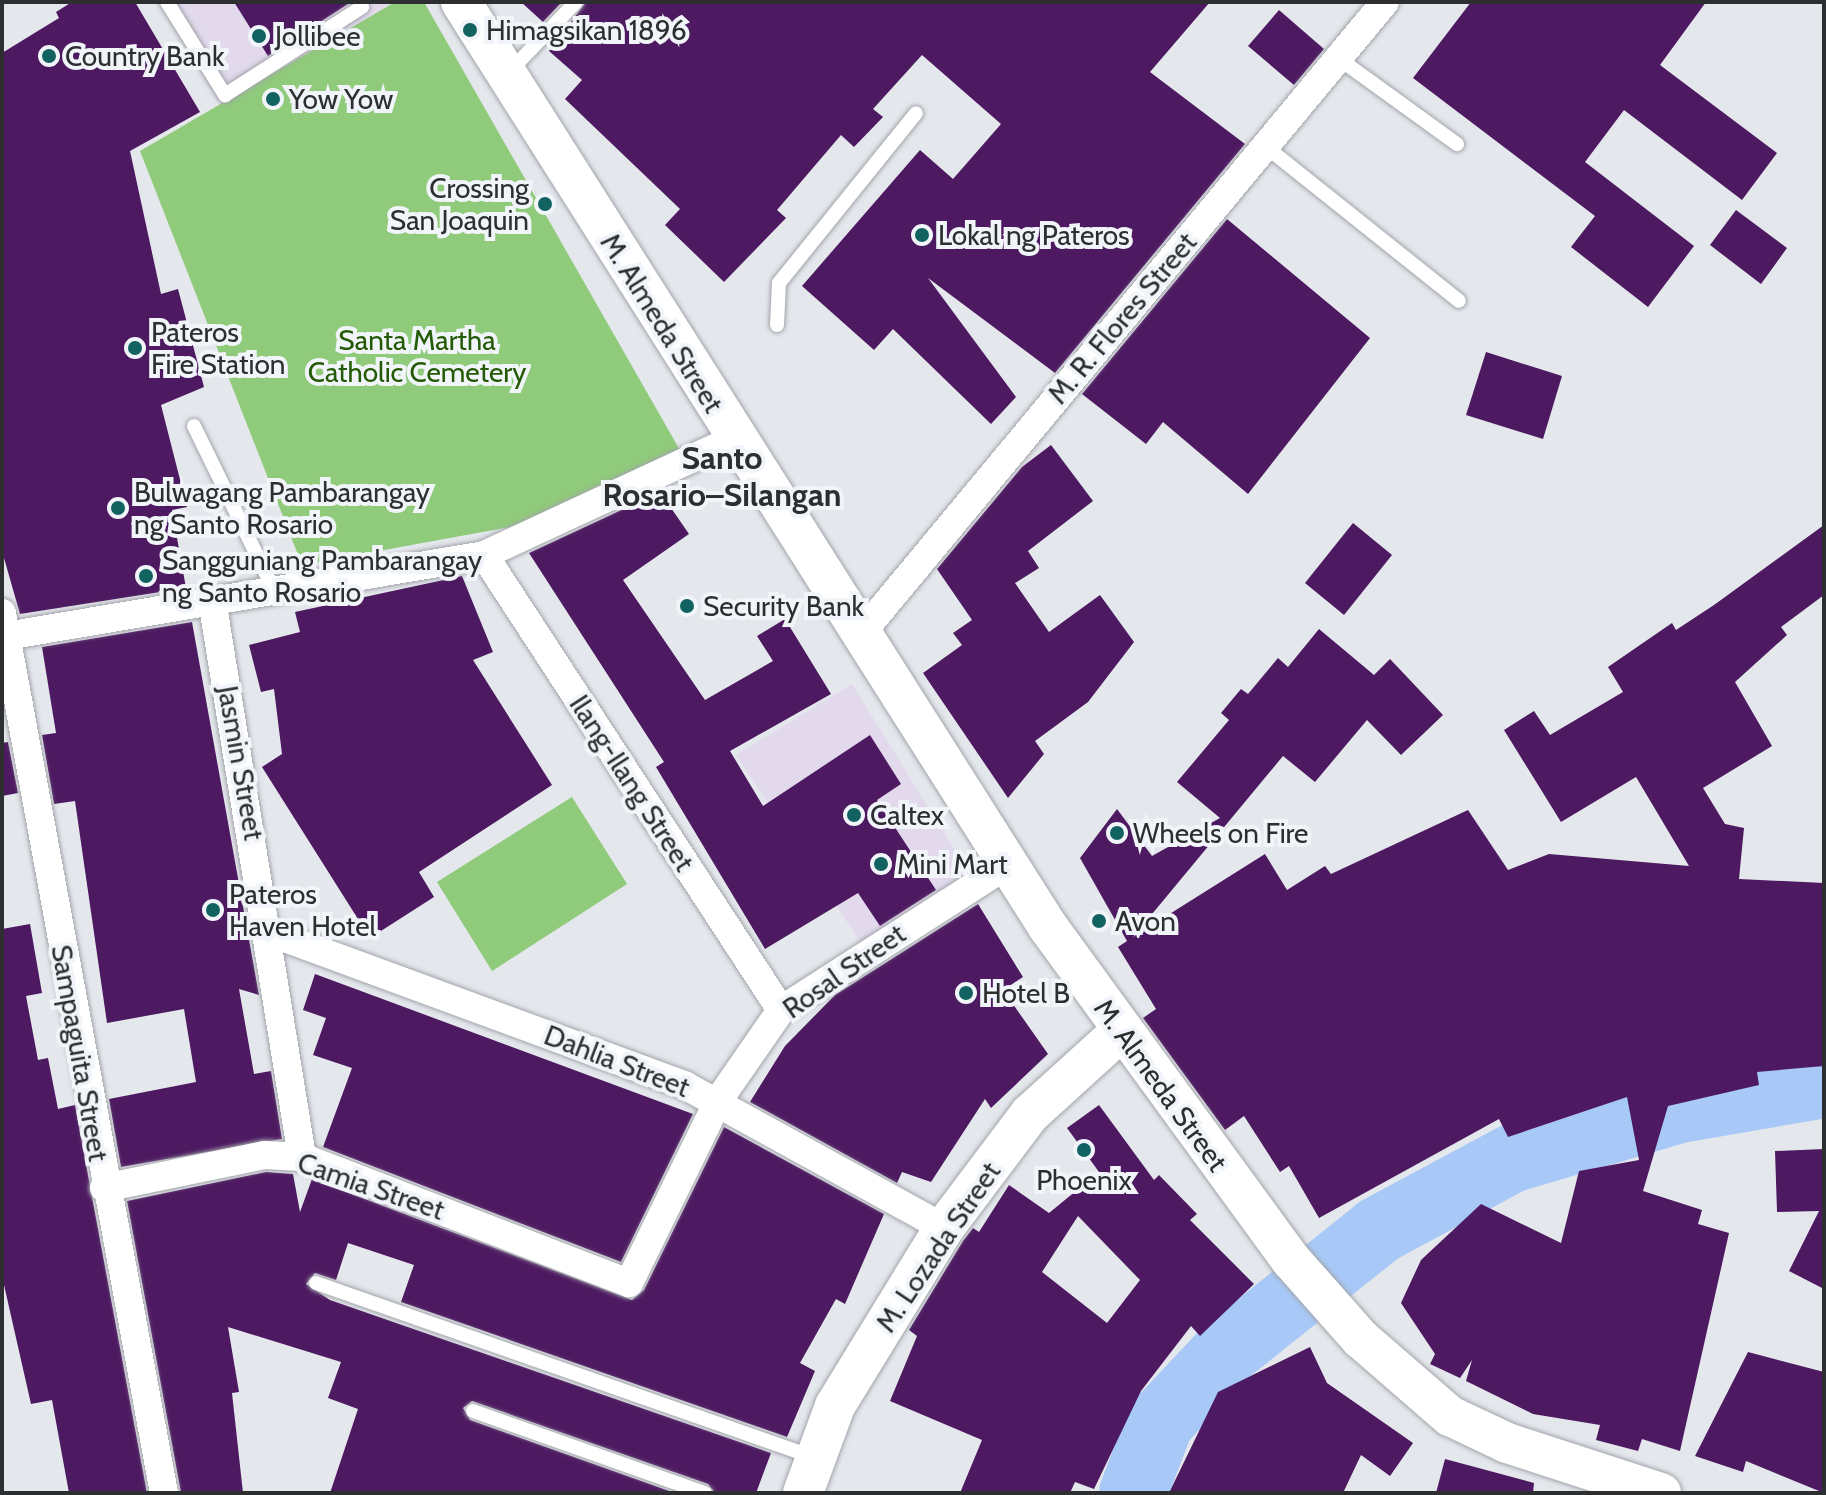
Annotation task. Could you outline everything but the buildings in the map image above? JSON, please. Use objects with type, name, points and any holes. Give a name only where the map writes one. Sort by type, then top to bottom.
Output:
[{"type":"main road","name":"M. Almeda Street","points":[[461,2],[509,73],[734,439],[1008,864],[1120,1032],[1291,1260],[1361,1339],[1450,1416],[1578,1480],[1661,1493]]},
{"type":"main road","name":"M. Lozada Street","points":[[808,1475],[835,1406],[944,1228],[1030,1114],[1120,1032]]},
{"type":"street","name":"M. R. Flores Street","points":[[860,635],[1385,2]]},
{"type":"street","points":[[4,625],[213,606],[484,555],[734,439]]},
{"type":"street","name":"Ilang-Ilang Street","points":[[484,555],[781,1010]]},
{"type":"street","name":"Jasmin Street","points":[[213,606],[271,933],[302,1157]]},
{"type":"street","name":"Sampaguita Street","points":[[4,625],[104,1188],[164,1493]]},
{"type":"street","name":"Rosal Street","points":[[629,1283],[718,1101],[781,1010],[1008,864]]},
{"type":"street","name":"Dahlia Street","points":[[271,933],[718,1101],[944,1228]]},
{"type":"street","name":"Camia Street","points":[[104,1188],[265,1155],[302,1157],[629,1283]]},
{"type":"lane","points":[[167,2],[225,95],[362,7]]},
{"type":"lane","points":[[509,73],[576,2]]},
{"type":"lane","points":[[1338,58],[1457,144]]},
{"type":"lane","points":[[777,325],[779,283],[916,113]]},
{"type":"lane","points":[[1265,146],[1459,301]]},
{"type":"lane","points":[[194,426],[275,592]]},
{"type":"lane","points":[[316,1283],[808,1475]]},
{"type":"lane","points":[[473,1411],[705,1493]]},
{"type":"shaded area","name":"Jollibee","points":[[160,2],[393,2],[222,108]]},
{"type":"shaded area","name":"Caltex","points":[[852,684],[970,875],[863,946],[736,755]]},
{"type":"green space","name":"Santa Martha Catholic Cemetery","points":[[395,2],[424,2],[681,452],[602,493],[510,527],[302,565],[140,151]]},
{"type":"green space","points":[[572,797],[627,884],[492,971],[437,882]]},
{"type":"waterway","points":[[1133,1493],[1160,1422],[1225,1353],[1379,1230],[1511,1159],[1680,1109],[1824,1084]]},
{"type":"place","name":"Himagsikan 1896","points":[[470,30]]},
{"type":"place","name":"Jollibee","points":[[259,36]]},
{"type":"place","name":"Country Bank","points":[[49,56]]},
{"type":"place","name":"Yow Yow","points":[[273,99]]},
{"type":"place","name":"Crossing San Joaquin","points":[[545,204]]},
{"type":"place","name":"Lokal ng Pateros","points":[[922,235]]},
{"type":"place","name":"Pateros Fire Station","points":[[135,348]]},
{"type":"place","name":"Bulwagang Pambarangay ng Santo Rosario","points":[[118,508]]},
{"type":"place","name":"Sangguniang Pambarangay ng Santo Rosario","points":[[146,576]]},
{"type":"place","name":"Security Bank","points":[[687,606]]},
{"type":"place","name":"Caltex","points":[[854,815]]},
{"type":"place","name":"Wheels on Fire","points":[[1117,833]]},
{"type":"place","name":"Mini Mart","points":[[881,864]]},
{"type":"place","name":"Pateros Haven Hotel","points":[[213,910]]},
{"type":"place","name":"Avon","points":[[1099,921]]},
{"type":"place","name":"Hotel B","points":[[966,993]]},
{"type":"place","name":"Phoenix","points":[[1084,1150]]},
{"type":"district","name":"Santo Rosario–Silangan","points":[[722,478]]}]
